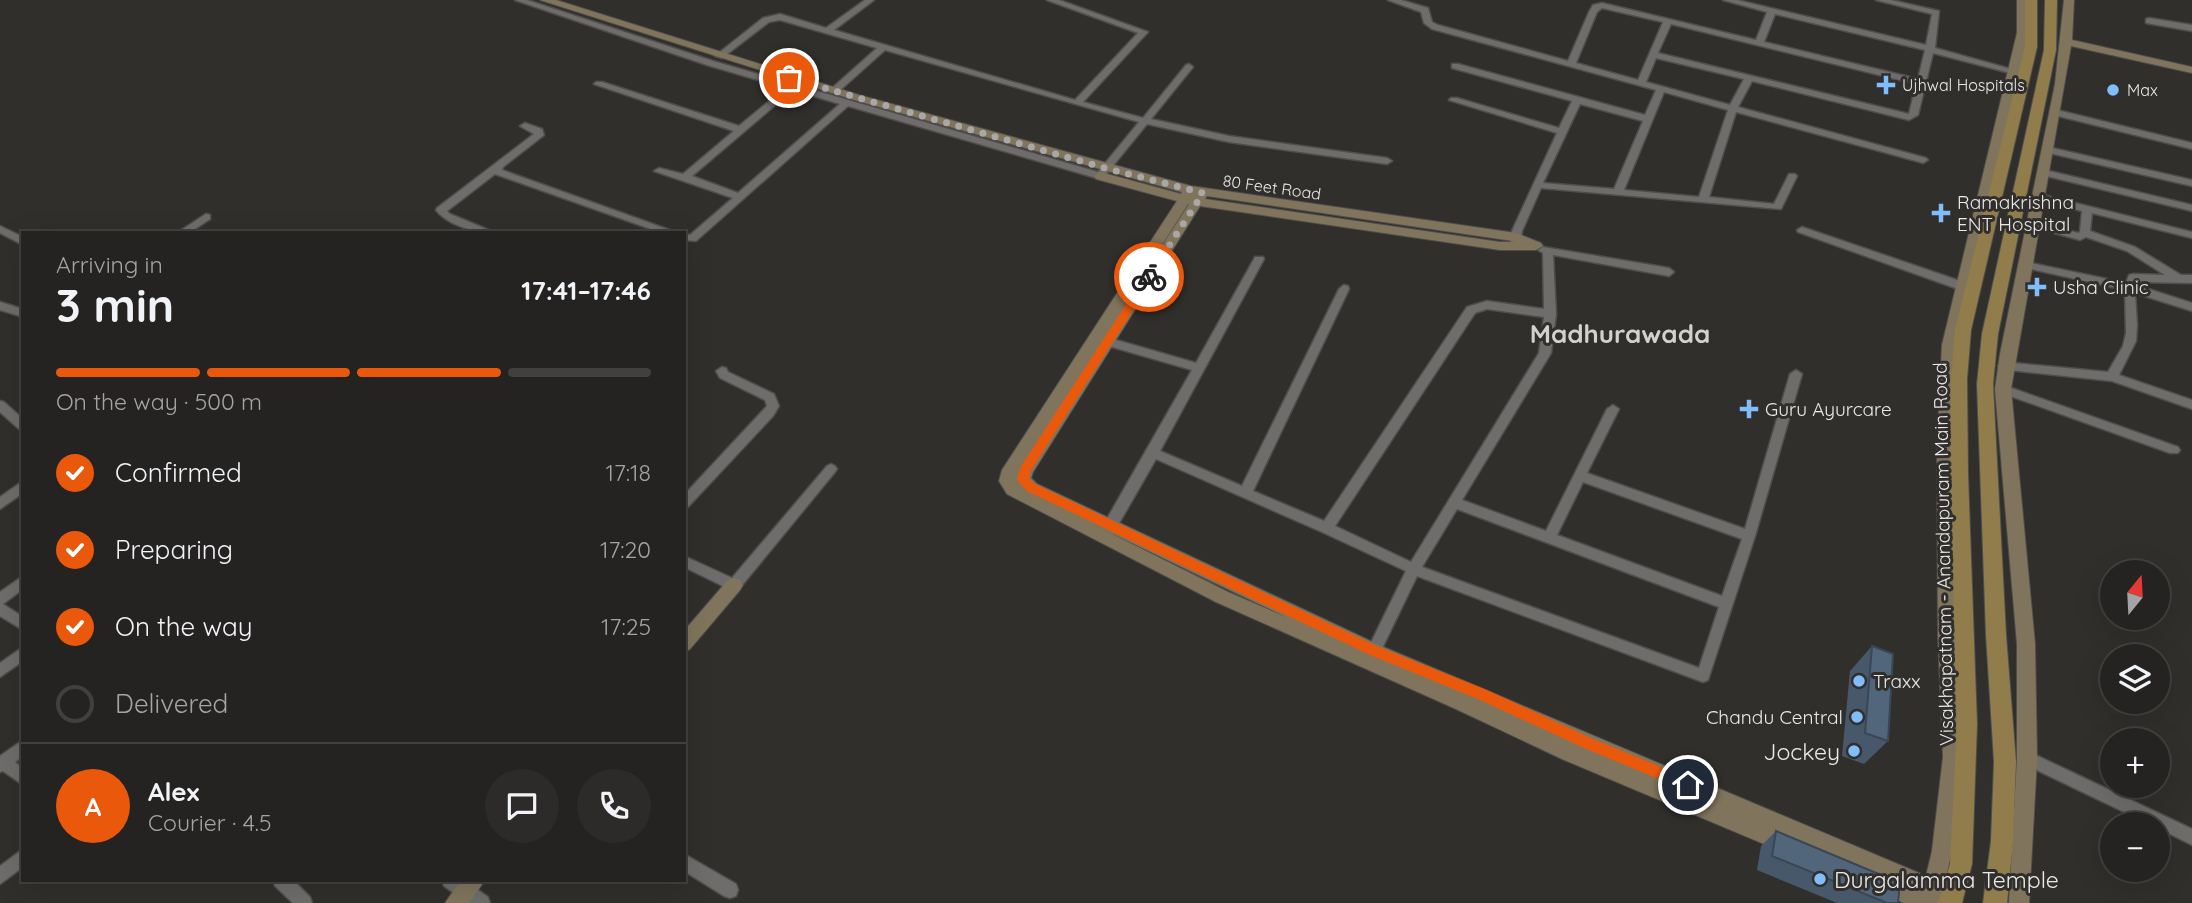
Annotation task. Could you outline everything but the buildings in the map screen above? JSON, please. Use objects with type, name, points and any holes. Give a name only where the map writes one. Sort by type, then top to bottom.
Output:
[{"type":"main road","name":"Visakhapatnam - Anandapuram Main Road","points":[[1950,902],[1961,863],[1967,724],[1959,461],[1959,379],[1963,330],[2031,47],[2031,0]]},
{"type":"main road","points":[[1995,903],[2003,841],[2005,762],[1996,635],[1985,384],[1990,334],[2050,50],[2052,6]]},
{"type":"street","points":[[519,0],[544,2],[1102,172]]},
{"type":"street","points":[[828,30],[870,0]]},
{"type":"street","points":[[1051,0],[1138,27],[1144,32],[1077,103]]},
{"type":"street","points":[[1392,0],[1425,10],[1428,23],[1435,27],[1923,160]]},
{"type":"street","points":[[1731,0],[2014,71]]},
{"type":"street","points":[[1880,0],[1936,13]]},
{"type":"street","points":[[1654,54],[1909,117],[1913,115],[1922,83],[1939,0]]},
{"type":"street","points":[[1930,898],[1942,851],[1953,757],[1947,636],[1945,450],[1949,345],[2023,33],[2022,0]]},
{"type":"street","points":[[2019,903],[2027,758],[2026,644],[2003,389],[2004,366],[2057,113],[2067,43],[2069,0]]},
{"type":"street","points":[[544,2],[792,87],[1194,196],[1500,246],[1516,242],[1542,250],[1669,272]]},
{"type":"street","points":[[1571,65],[1596,7],[1602,5],[1922,83]]},
{"type":"street","points":[[1759,43],[1772,11]]},
{"type":"street","points":[[719,56],[771,18],[780,17],[1145,121],[1228,139],[1387,161]]},
{"type":"street","points":[[1641,84],[1668,21]]},
{"type":"street","points":[[2149,21],[2192,28]]},
{"type":"street","points":[[2067,43],[2192,69]]},
{"type":"street","points":[[834,91],[884,46]]},
{"type":"street","points":[[1455,66],[1648,119]]},
{"type":"street","points":[[1102,172],[1189,67]]},
{"type":"street","points":[[1703,200],[1733,108],[1749,78]]},
{"type":"street","points":[[599,84],[741,130]]},
{"type":"street","points":[[685,177],[792,87]]},
{"type":"street","points":[[1618,192],[1661,89]]},
{"type":"street","points":[[1454,100],[1562,132]]},
{"type":"street","points":[[1516,242],[1537,185],[1577,100]]},
{"type":"street","points":[[686,238],[692,239],[846,103]]},
{"type":"street","points":[[2057,113],[2192,146]]},
{"type":"street","points":[[486,231],[446,216],[441,210],[539,135],[539,131],[525,126]]},
{"type":"street","points":[[2048,150],[2192,183]]},
{"type":"street","points":[[497,168],[504,175],[667,231]]},
{"type":"street","points":[[659,171],[685,177],[741,197]]},
{"type":"street","points":[[2045,173],[2192,208]]},
{"type":"street","points":[[1537,185],[1777,207],[1792,176]]},
{"type":"street","points":[[1194,196],[1102,340],[1008,474],[1007,481],[1013,490],[1107,532],[1222,597],[1372,657],[1569,753],[1930,898],[1950,902]]},
{"type":"street","points":[[2039,197],[2192,235]]},
{"type":"street","points":[[2033,224],[2080,237],[2084,233],[2087,209]]},
{"type":"street","points":[[185,231],[206,217]]},
{"type":"street","points":[[0,229],[21,241]]},
{"type":"street","points":[[1802,230],[1962,285]]},
{"type":"street","points":[[2084,233],[2131,249],[2179,279]]},
{"type":"street","points":[[1372,657],[1414,569],[1545,353],[1550,314],[1542,250]]},
{"type":"street","points":[[1107,532],[1259,259]]},
{"type":"street","points":[[2026,265],[2130,287],[2192,307]]},
{"type":"street","points":[[2113,377],[2118,359],[2129,343],[2133,322],[2130,287],[2135,277],[2192,279]]},
{"type":"street","points":[[1245,494],[1344,289]]},
{"type":"street","points":[[1327,528],[1471,310],[1487,305],[1550,314]]},
{"type":"street","points":[[0,306],[21,312]]},
{"type":"street","points":[[1102,340],[1199,368]]},
{"type":"street","points":[[2004,366],[2113,377],[2192,405]]},
{"type":"street","points":[[686,501],[774,406],[770,397],[724,375],[722,371]]},
{"type":"street","points":[[1153,453],[1327,528],[1414,569],[1703,676],[1749,536],[1796,374]]},
{"type":"street","points":[[2003,389],[2174,450]]},
{"type":"street","points":[[0,405],[21,424]]},
{"type":"street","points":[[1549,538],[1613,409]]},
{"type":"street","points":[[686,642],[831,470]]},
{"type":"street","points":[[1581,476],[1749,536]]},
{"type":"street","points":[[0,503],[21,487]]},
{"type":"street","points":[[1455,503],[1727,604]]},
{"type":"street","points":[[686,562],[734,585]]},
{"type":"street","points":[[0,600],[21,584]]},
{"type":"street","points":[[0,609],[21,623]]},
{"type":"street","points":[[0,671],[21,655]]},
{"type":"street","points":[[21,749],[2,764],[21,777]]},
{"type":"street","points":[[2027,758],[2192,837]]},
{"type":"street","points":[[0,876],[21,859]]},
{"type":"street","points":[[686,863],[730,890]]},
{"type":"street","points":[[283,882],[303,903]]},
{"type":"way so far","points":[[789,78],[1105,168],[1203,193],[1149,277]]},
{"type":"place","name":"Ujhwal Hospitals","points":[[1886,85]]},
{"type":"place","name":"Max","points":[[2113,90]]},
{"type":"place","name":"Ramakrishna ENT Hospital","points":[[1941,213]]},
{"type":"place","name":"Usha Clinic","points":[[2037,287]]},
{"type":"place","name":"Guru Ayurcare","points":[[1749,409]]},
{"type":"place","name":"Traxx","points":[[1859,681]]},
{"type":"place","name":"Chandu Central","points":[[1857,717]]},
{"type":"place","name":"Jockey","points":[[1854,751]]},
{"type":"place","name":"Durgalamma Temple","points":[[1820,879]]},
{"type":"district","name":"Madhurawada","points":[[1620,333]]},
{"type":"route","points":[[1149,277],[1024,471],[1023,480],[1031,488],[1374,651],[1483,695],[1588,744],[1688,785]]}]
